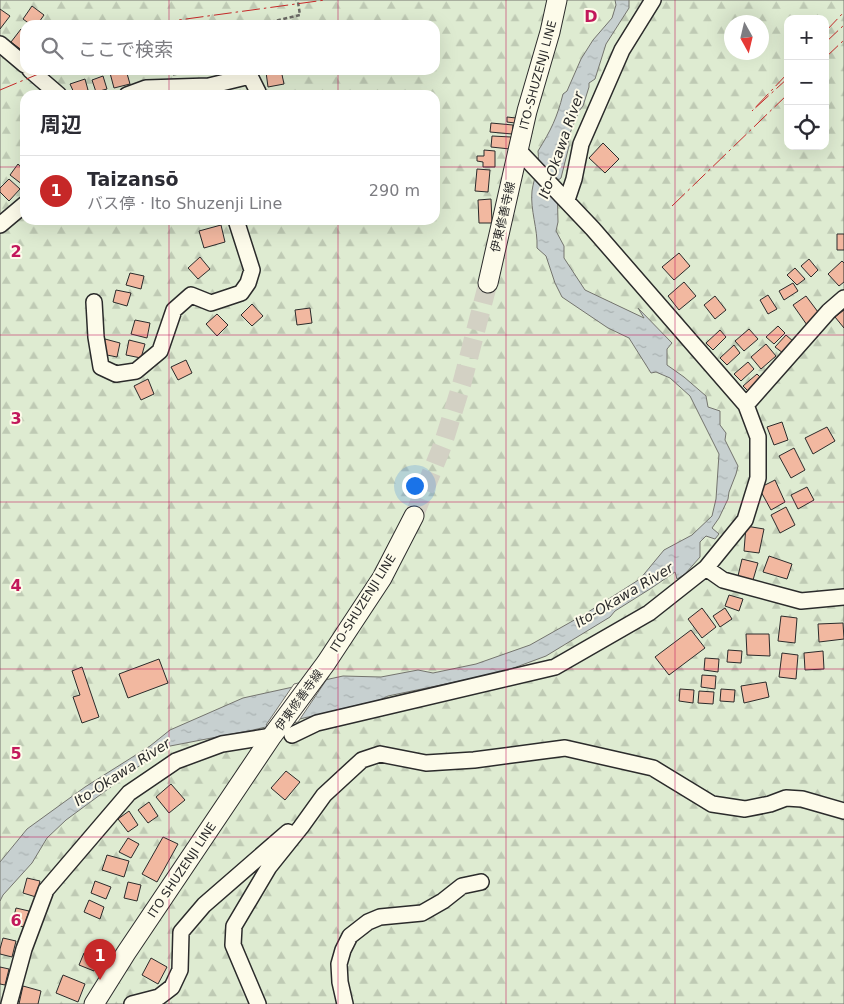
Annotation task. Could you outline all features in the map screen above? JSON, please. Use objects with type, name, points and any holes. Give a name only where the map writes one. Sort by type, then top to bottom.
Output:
[{"type":"main road","name":"ITO-SHUZENJI LINE","points":[[518,150],[557,0]]},
{"type":"main road","name":"伊東修善寺線","points":[[488,283],[518,150]]},
{"type":"main road","name":"ITO-SHUZENJI LINE","points":[[326,663],[382,578],[414,516]]},
{"type":"main road","name":"伊東修善寺線","points":[[272,736],[288,728],[326,663]]},
{"type":"main road","name":"ITO SHUZENJI LINE","points":[[94,1004],[126,953],[272,736]]},
{"type":"street","points":[[567,200],[574,179],[581,144],[622,50],[653,0]]},
{"type":"street","points":[[0,44],[20,62]]},
{"type":"street","points":[[36,75],[53,90]]},
{"type":"street","points":[[141,90],[146,88],[209,86],[250,76],[257,90]]},
{"type":"street","points":[[288,728],[317,723],[555,666],[649,612],[706,568],[745,520],[758,478],[758,437],[746,405],[593,229],[518,150]]},
{"type":"street","points":[[0,226],[20,208]]},
{"type":"street","points":[[94,302],[100,367],[116,374],[136,371],[160,351],[174,310],[191,296],[210,303],[241,292],[248,283],[252,270],[238,225]]},
{"type":"street","points":[[746,405],[829,311],[844,298]]},
{"type":"street","points":[[706,568],[723,580],[801,601],[844,597]]},
{"type":"street","points":[[9,1004],[24,948],[46,890],[129,793],[176,761],[222,744],[272,736]]},
{"type":"street","points":[[258,1004],[233,945],[234,926],[269,867],[324,795],[362,760],[380,754],[426,763],[474,760],[565,748],[653,768],[712,804],[745,809],[770,804],[786,798],[802,799],[844,811]]},
{"type":"street","points":[[132,1004],[159,997],[172,987],[180,970],[181,932],[204,905],[288,832],[301,827]]},
{"type":"street","points":[[345,1004],[340,982],[339,964],[342,950],[350,936],[368,922],[380,917],[422,912],[443,901],[462,886],[481,882]]},
{"type":"path","points":[[281,20],[300,16],[296,0]]},
{"type":"green space","points":[[0,0],[844,0],[844,1004],[0,1004]]},
{"type":"water","name":"Ito-Okawa River","points":[[615,0],[629,0],[629,8],[606,44],[595,79],[589,83],[583,106],[568,138],[569,146],[561,178],[557,181],[558,222],[556,231],[564,246],[564,258],[585,290],[644,318],[638,308],[672,343],[667,349],[667,365],[706,396],[708,407],[720,411],[720,425],[726,433],[725,440],[738,466],[728,499],[712,528],[719,534],[715,539],[706,536],[700,542],[700,557],[685,574],[677,579],[675,572],[615,611],[610,617],[546,656],[503,672],[388,696],[380,700],[253,730],[165,747],[66,820],[47,838],[32,863],[3,895],[0,901],[0,862],[27,829],[85,787],[150,746],[170,730],[243,698],[343,676],[381,677],[418,670],[433,673],[476,664],[530,645],[585,614],[640,579],[664,550],[692,535],[712,516],[716,499],[719,454],[690,396],[670,378],[656,372],[651,373],[629,338],[608,328],[562,297],[546,256],[537,248],[532,191],[538,162],[538,151],[547,137],[563,94],[567,91],[581,59],[593,40],[612,18],[616,5]]},
{"type":"pier","points":[[329,676],[298,722],[271,728],[266,725],[294,684]]},
{"type":"building","points":[[32,6],[44,15],[40,20],[23,19]]},
{"type":"building","points":[[0,9],[10,16],[0,29]]},
{"type":"building","points":[[20,30],[20,49],[11,42]]},
{"type":"building","points":[[111,75],[127,75],[130,84],[114,88]]},
{"type":"building","points":[[266,75],[282,75],[284,84],[268,87]]},
{"type":"building","points":[[103,76],[107,89],[95,90],[92,80]]},
{"type":"building","points":[[85,79],[88,90],[73,90],[70,84]]},
{"type":"building","points":[[507,117],[516,118],[515,123],[507,122]]},
{"type":"building","points":[[491,123],[513,125],[512,134],[490,132]]},
{"type":"building","points":[[492,136],[511,137],[510,149],[491,147]]},
{"type":"building","points":[[603,143],[619,159],[605,173],[589,158]]},
{"type":"building","points":[[484,150],[495,151],[495,167],[483,167],[483,162],[477,161],[477,156],[484,156]]},
{"type":"building","points":[[18,164],[20,166],[20,183],[10,175]]},
{"type":"building","points":[[477,169],[490,170],[488,192],[475,191]]},
{"type":"building","points":[[9,179],[20,189],[9,201],[0,192],[0,188]]},
{"type":"building","points":[[491,199],[492,223],[479,223],[478,200]]},
{"type":"building","points":[[221,225],[225,242],[204,248],[199,231]]},
{"type":"building","points":[[837,234],[844,234],[844,250],[837,250]]},
{"type":"building","points":[[679,253],[690,266],[674,280],[662,267]]},
{"type":"building","points":[[200,257],[210,269],[198,279],[188,268]]},
{"type":"building","points":[[809,259],[818,270],[811,277],[801,266]]},
{"type":"building","points":[[842,261],[844,263],[844,282],[839,286],[828,274]]},
{"type":"building","points":[[795,268],[805,279],[797,285],[787,275]]},
{"type":"building","points":[[130,273],[144,276],[141,289],[126,285]]},
{"type":"building","points":[[684,282],[696,296],[679,310],[668,296]]},
{"type":"building","points":[[793,283],[798,291],[784,300],[779,291]]},
{"type":"building","points":[[116,290],[131,293],[127,306],[113,302]]},
{"type":"building","points":[[768,295],[777,309],[768,314],[760,300]]},
{"type":"building","points":[[715,296],[726,310],[715,319],[704,305]]},
{"type":"building","points":[[806,296],[821,316],[807,325],[793,305]]},
{"type":"building","points":[[252,304],[263,316],[252,326],[241,315]]},
{"type":"building","points":[[310,308],[312,323],[297,325],[295,310]]},
{"type":"building","points":[[844,310],[844,328],[835,317]]},
{"type":"building","points":[[217,314],[228,325],[217,336],[206,324]]},
{"type":"building","points":[[135,320],[150,323],[147,338],[131,334]]},
{"type":"building","points":[[778,326],[785,333],[774,344],[766,337]]},
{"type":"building","points":[[749,329],[758,339],[744,351],[735,341]]},
{"type":"building","points":[[720,330],[726,337],[713,350],[706,343]]},
{"type":"building","points":[[786,335],[794,342],[783,353],[775,347]]},
{"type":"building","points":[[105,339],[120,343],[117,357],[102,354]]},
{"type":"building","points":[[129,340],[145,344],[141,358],[126,355]]},
{"type":"building","points":[[766,344],[776,356],[761,369],[751,357]]},
{"type":"building","points":[[734,345],[740,353],[727,365],[720,358]]},
{"type":"building","points":[[186,360],[192,373],[178,380],[171,367]]},
{"type":"building","points":[[748,362],[754,369],[741,381],[734,374]]},
{"type":"building","points":[[757,374],[764,381],[750,393],[743,386]]},
{"type":"building","points":[[148,379],[154,394],[141,400],[134,386]]},
{"type":"building","points":[[782,422],[788,440],[774,445],[767,427]]},
{"type":"building","points":[[827,427],[835,441],[813,454],[805,438]]},
{"type":"building","points":[[794,448],[805,470],[791,478],[779,456]]},
{"type":"building","points":[[775,480],[785,502],[771,510],[759,488]]},
{"type":"building","points":[[807,487],[814,500],[798,509],[791,495]]},
{"type":"building","points":[[786,507],[795,525],[780,533],[771,515]]},
{"type":"building","points":[[746,526],[764,529],[759,553],[744,551]]},
{"type":"building","points":[[769,556],[792,564],[787,579],[763,572]]},
{"type":"building","points":[[742,559],[758,563],[753,580],[738,576]]},
{"type":"building","points":[[729,595],[743,599],[739,611],[725,606]]},
{"type":"building","points":[[702,608],[716,627],[702,638],[688,619]]},
{"type":"building","points":[[725,608],[732,619],[720,627],[713,616]]},
{"type":"building","points":[[781,616],[797,618],[795,643],[778,641]]},
{"type":"building","points":[[843,623],[844,639],[819,642],[818,624]]},
{"type":"building","points":[[691,630],[705,648],[669,675],[655,657]]},
{"type":"building","points":[[746,634],[769,634],[770,656],[747,655]]},
{"type":"building","points":[[728,650],[742,651],[741,663],[727,662]]},
{"type":"building","points":[[823,651],[824,669],[805,670],[804,653]]},
{"type":"building","points":[[782,653],[798,655],[796,679],[779,677]]},
{"type":"building","points":[[705,658],[719,659],[718,672],[704,670]]},
{"type":"building","points":[[159,659],[168,683],[128,698],[119,674]]},
{"type":"building","points":[[82,667],[99,717],[82,723],[73,697],[80,695],[72,671]]},
{"type":"building","points":[[702,675],[716,676],[715,689],[701,687]]},
{"type":"building","points":[[766,682],[769,697],[744,703],[741,686]]},
{"type":"building","points":[[680,689],[694,690],[693,703],[679,701]]},
{"type":"building","points":[[721,689],[735,690],[734,702],[720,701]]},
{"type":"building","points":[[699,691],[714,692],[713,704],[698,703]]},
{"type":"building","points":[[286,771],[300,782],[285,800],[271,788]]},
{"type":"building","points":[[171,784],[185,800],[169,813],[156,797]]},
{"type":"building","points":[[149,802],[158,816],[148,823],[138,810]]},
{"type":"building","points":[[129,811],[138,825],[128,832],[118,819]]},
{"type":"building","points":[[163,837],[178,844],[157,882],[142,874]]},
{"type":"building","points":[[128,838],[139,844],[131,858],[119,852]]},
{"type":"building","points":[[107,855],[129,861],[124,877],[102,870]]},
{"type":"building","points":[[27,878],[40,881],[36,897],[23,893]]},
{"type":"building","points":[[95,881],[111,887],[106,899],[91,893]]},
{"type":"building","points":[[128,882],[141,885],[137,901],[124,898]]},
{"type":"building","points":[[89,900],[104,907],[100,919],[84,912]]},
{"type":"building","points":[[16,908],[29,911],[24,927],[12,924]]},
{"type":"building","points":[[3,938],[16,941],[12,957],[0,954]]},
{"type":"building","points":[[84,953],[99,959],[94,971],[79,965]]},
{"type":"building","points":[[151,958],[167,967],[158,984],[142,975]]},
{"type":"building","points":[[0,967],[9,969],[5,985],[0,984]]},
{"type":"building","points":[[63,975],[85,984],[78,1002],[56,993]]},
{"type":"building","points":[[23,986],[41,991],[38,1004],[19,1004]]},
{"type":"tunnel","points":[[414,516],[443,444],[462,383],[488,283]]},
{"type":"power","points":[[179,20],[325,0]]},
{"type":"power","points":[[829,28],[844,12]]},
{"type":"power","points":[[829,39],[844,25]]},
{"type":"power","points":[[829,54],[844,40]]},
{"type":"power","points":[[0,90],[36,75]]},
{"type":"power","points":[[784,77],[752,111],[784,82]]},
{"type":"power","points":[[672,206],[784,98]]},
{"type":"place","name":"Taizansō","points":[[100,980]]}]
